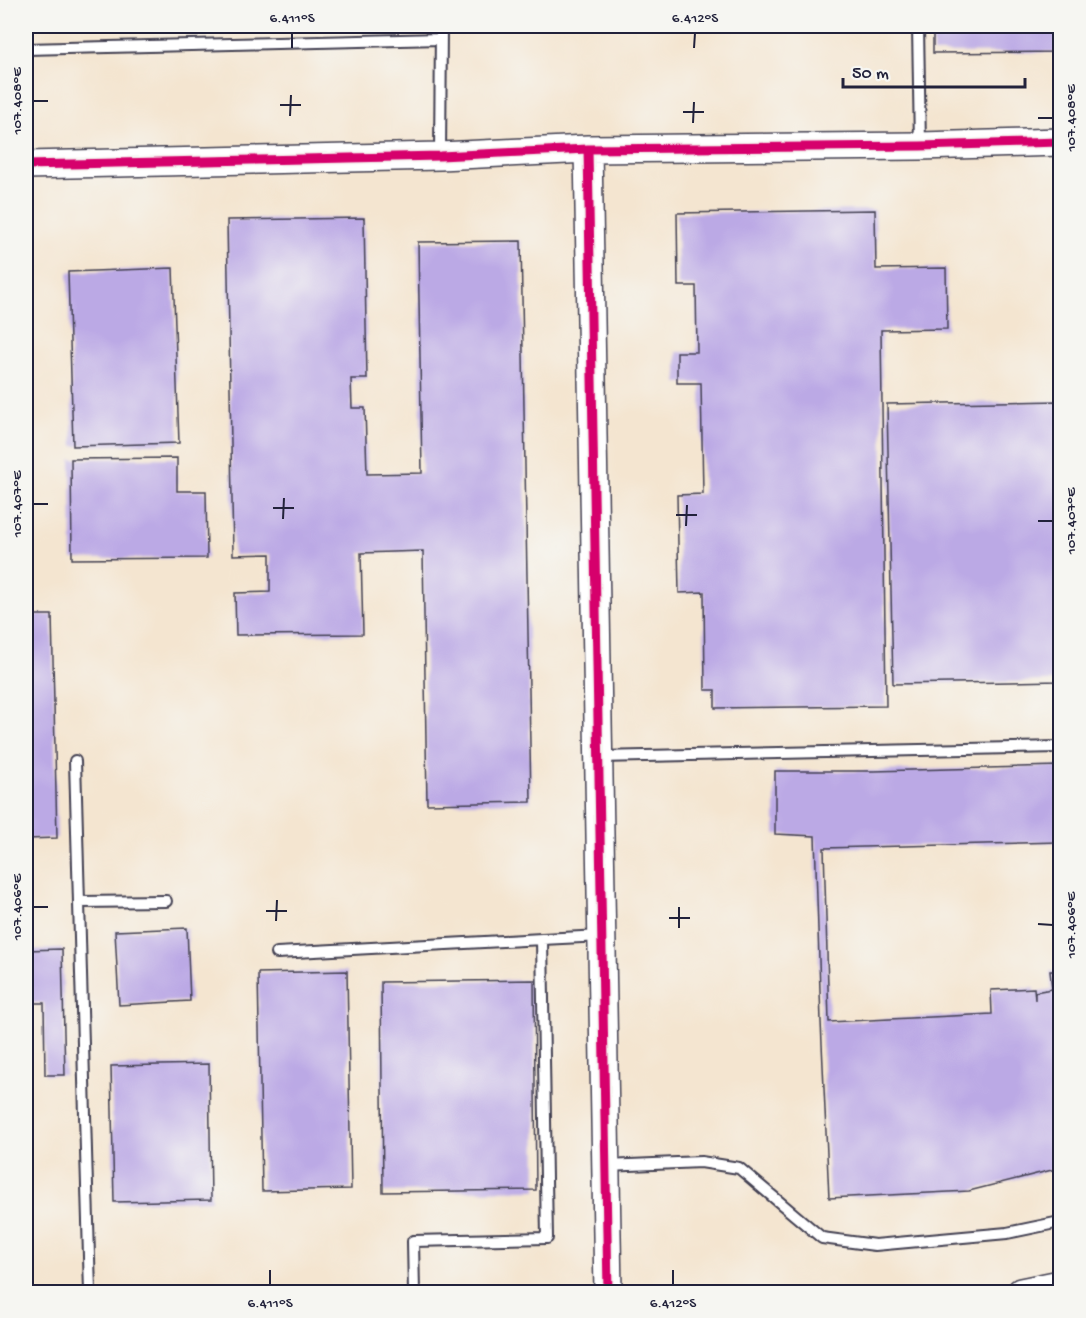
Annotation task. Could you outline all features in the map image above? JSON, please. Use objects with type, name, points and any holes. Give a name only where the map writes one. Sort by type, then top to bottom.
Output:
[{"type":"street","points":[[26,165],[440,156],[588,149],[920,146],[1060,142]]},
{"type":"street","points":[[588,149],[608,1293]]},
{"type":"street","points":[[1021,1293],[1060,1284]]},
{"type":"lane","points":[[440,156],[441,26]]},
{"type":"lane","points":[[918,26],[920,146]]},
{"type":"lane","points":[[26,49],[441,39]]},
{"type":"lane","points":[[599,757],[1060,747]]},
{"type":"lane","points":[[75,761],[90,1293]]},
{"type":"lane","points":[[79,902],[166,901]]},
{"type":"lane","points":[[277,953],[602,936]]},
{"type":"lane","points":[[414,1293],[413,1241],[547,1238],[542,939]]},
{"type":"lane","points":[[606,1166],[701,1162],[739,1168],[822,1238],[875,1245],[1007,1233],[1060,1222]]},
{"type":"building","points":[[933,26],[1060,26],[1060,52],[933,53]]},
{"type":"building","points":[[875,210],[876,269],[946,268],[947,329],[881,330],[886,706],[715,708],[715,690],[705,690],[704,592],[679,593],[677,495],[703,494],[701,383],[677,383],[677,352],[697,352],[696,286],[678,286],[677,213]]},
{"type":"building","points":[[364,218],[367,379],[351,379],[352,408],[365,408],[367,474],[422,473],[418,242],[521,241],[531,802],[427,804],[423,551],[361,553],[363,634],[236,635],[235,593],[270,592],[270,554],[233,555],[227,220]]},
{"type":"building","points":[[173,268],[179,443],[73,446],[68,272]]},
{"type":"building","points":[[1060,401],[1060,681],[893,684],[887,404]]},
{"type":"building","points":[[177,458],[177,491],[206,491],[207,558],[72,559],[71,459]]},
{"type":"building","points":[[26,615],[52,615],[57,838],[26,839]]},
{"type":"building","points":[[1060,766],[1060,842],[824,848],[829,1022],[992,1014],[991,990],[1034,988],[1035,1000],[1035,992],[1052,989],[1050,971],[1060,971],[1060,1168],[969,1191],[829,1198],[815,836],[775,834],[775,771]]},
{"type":"building","points":[[187,928],[190,1001],[119,1005],[115,931]]},
{"type":"building","points":[[62,949],[65,1075],[45,1075],[44,1003],[26,1003],[26,950]]},
{"type":"building","points":[[347,971],[351,1189],[262,1191],[258,973]]},
{"type":"building","points":[[534,980],[536,1190],[383,1192],[381,982]]},
{"type":"building","points":[[209,1064],[211,1200],[114,1202],[111,1066]]},
{"type":"cycle path","points":[[26,165],[440,156],[588,149],[920,146],[1060,142]]},
{"type":"cycle path","points":[[588,149],[608,1292]]}]
